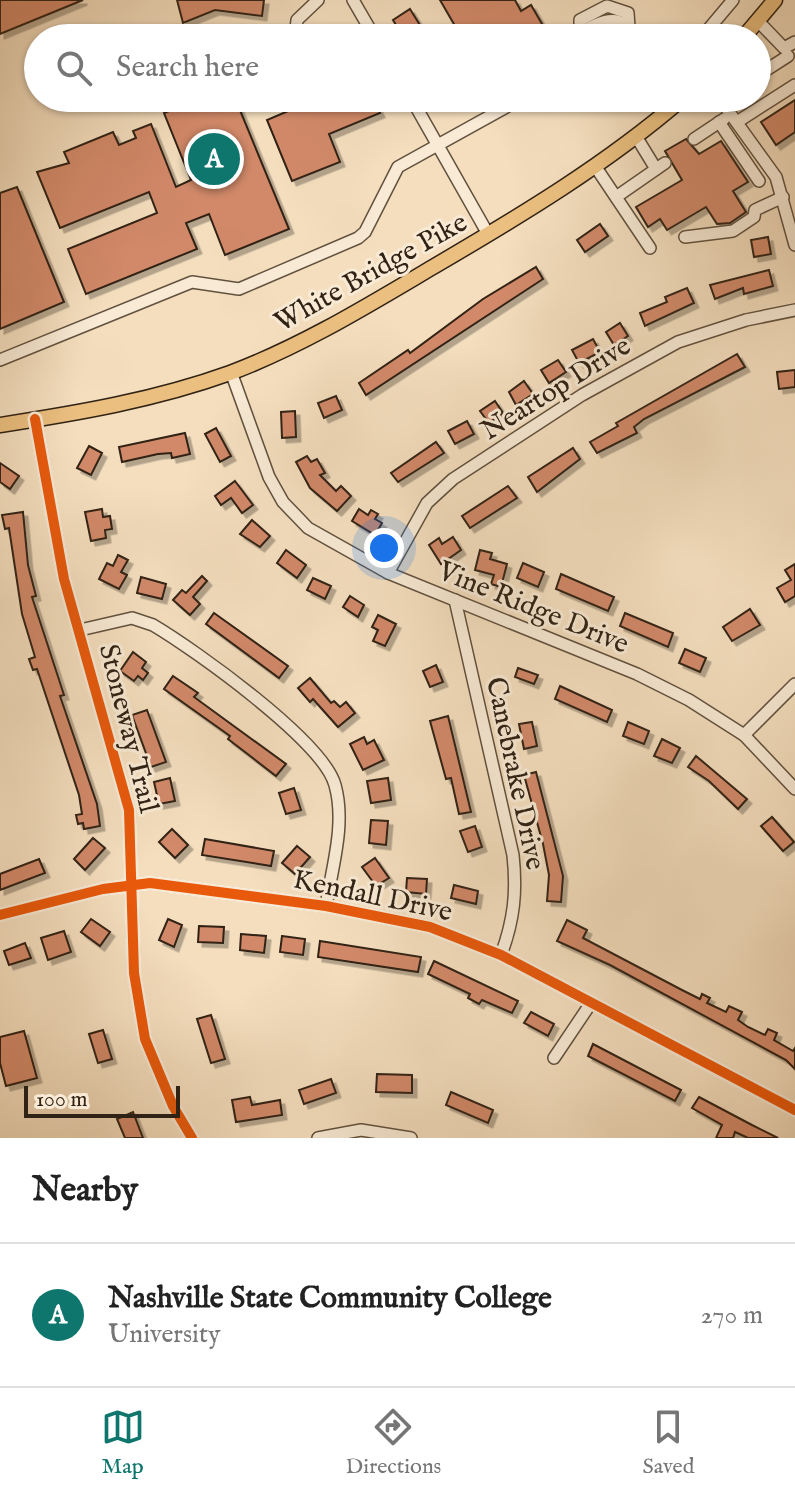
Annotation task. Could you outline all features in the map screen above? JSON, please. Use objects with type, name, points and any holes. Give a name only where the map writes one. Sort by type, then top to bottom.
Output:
[{"type":"main road","points":[[755,24],[775,0]]},
{"type":"main road","name":"White Bridge Pike","points":[[0,425],[168,392],[231,372],[318,335],[595,166],[637,138],[667,112]]},
{"type":"street","points":[[297,24],[318,0]]},
{"type":"street","points":[[353,0],[367,24]]},
{"type":"street","points":[[713,24],[733,0]]},
{"type":"street","points":[[596,24],[615,18],[622,24]]},
{"type":"street","points":[[758,21],[761,24]]},
{"type":"street","points":[[771,32],[789,48],[795,69]]},
{"type":"street","points":[[771,64],[789,48]]},
{"type":"street","points":[[771,96],[795,85]]},
{"type":"street","points":[[419,112],[488,234]]},
{"type":"street","points":[[0,360],[192,282],[202,281],[228,290],[239,289],[358,238],[369,225],[398,167],[497,112]]},
{"type":"street","points":[[730,112],[776,177],[795,245]]},
{"type":"street","points":[[694,139],[719,122],[743,112]]},
{"type":"street","points":[[719,122],[759,181]]},
{"type":"street","points":[[616,197],[661,166],[637,138]]},
{"type":"street","points":[[749,167],[762,158]]},
{"type":"street","points":[[595,166],[650,248]]},
{"type":"street","points":[[685,237],[733,231],[754,217],[755,210],[783,197]]},
{"type":"street","name":"Neartop Drive","points":[[388,573],[427,503],[453,479],[582,395],[678,342],[746,320],[795,310]]},
{"type":"street","name":"Vine Ridge Drive","points":[[231,372],[258,454],[283,502],[308,528],[388,573],[637,674],[744,735],[795,789]]},
{"type":"street","name":"Stoneway Trail","points":[[35,419],[64,579],[129,810],[134,973],[145,1039],[173,1106],[192,1138]]},
{"type":"street","name":"Canebrake Drive","points":[[455,600],[513,855],[516,886],[514,921],[501,955]]},
{"type":"street","points":[[80,630],[132,618],[153,625],[315,749],[335,783],[339,805],[326,906]]},
{"type":"street","points":[[744,735],[795,684]]},
{"type":"street","name":"Kendall Drive","points":[[0,915],[103,889],[173,884],[326,906],[451,932],[501,955],[795,1110]]},
{"type":"street","points":[[554,1058],[591,1003]]},
{"type":"street","points":[[318,1138],[361,1130],[411,1138]]},
{"type":"building","points":[[0,0],[83,0],[24,24],[0,34]]},
{"type":"building","points":[[177,0],[264,0],[262,16],[215,10],[183,23]]},
{"type":"building","points":[[440,0],[515,0],[521,11],[531,5],[542,24],[454,24]]},
{"type":"building","points":[[410,9],[419,24],[395,24],[393,20]]},
{"type":"building","points":[[795,100],[795,132],[776,145],[761,122]]},
{"type":"building","points":[[241,112],[289,229],[225,255],[209,214],[186,223],[197,249],[86,294],[68,249],[157,213],[149,192],[60,228],[37,172],[69,163],[64,152],[113,132],[119,145],[136,138],[133,131],[151,124],[176,187],[191,180],[164,113]]},
{"type":"building","points":[[286,112],[380,113],[329,134],[340,162],[292,181],[267,120]]},
{"type":"building","points":[[686,139],[699,154],[721,141],[748,182],[733,191],[746,212],[730,223],[717,224],[706,207],[667,230],[660,219],[648,227],[636,207],[682,180],[665,151]]},
{"type":"building","points":[[17,187],[64,302],[0,329],[0,193]]},
{"type":"building","points":[[600,224],[608,236],[585,252],[577,240]]},
{"type":"building","points":[[768,237],[771,254],[754,257],[751,240]]},
{"type":"building","points":[[536,267],[543,279],[366,395],[359,383],[408,350],[410,353],[483,299]]},
{"type":"building","points":[[769,270],[773,286],[744,294],[743,288],[715,299],[710,285]]},
{"type":"building","points":[[687,288],[694,303],[645,326],[640,313],[667,302],[665,297]]},
{"type":"building","points":[[620,323],[628,336],[614,345],[606,332]]},
{"type":"building","points":[[593,339],[600,352],[579,363],[572,350]]},
{"type":"building","points":[[737,354],[745,367],[644,419],[634,427],[637,433],[597,453],[590,442],[618,426],[616,423]]},
{"type":"building","points":[[558,360],[566,372],[549,383],[541,370]]},
{"type":"building","points":[[795,370],[795,387],[779,389],[777,372]]},
{"type":"building","points":[[524,381],[533,394],[516,405],[509,392]]},
{"type":"building","points":[[336,396],[342,410],[324,418],[318,403]]},
{"type":"building","points":[[495,401],[503,413],[489,423],[480,411]]},
{"type":"building","points":[[295,411],[296,437],[282,438],[281,412]]},
{"type":"building","points":[[467,421],[474,434],[455,444],[448,431]]},
{"type":"building","points":[[216,428],[231,456],[220,462],[205,434]]},
{"type":"building","points":[[185,433],[190,454],[172,458],[171,453],[158,454],[122,462],[119,447]]},
{"type":"building","points":[[436,442],[444,453],[398,482],[391,473]]},
{"type":"building","points":[[89,446],[102,453],[91,475],[77,468]]},
{"type":"building","points":[[573,448],[580,459],[537,492],[528,477]]},
{"type":"building","points":[[307,456],[311,462],[317,459],[325,473],[320,475],[336,491],[341,486],[351,496],[337,511],[310,488],[296,462]]},
{"type":"building","points":[[0,463],[19,476],[10,489],[0,482]]},
{"type":"building","points":[[235,481],[253,505],[242,513],[231,498],[221,505],[215,496]]},
{"type":"building","points":[[508,486],[517,498],[470,528],[462,516]]},
{"type":"building","points":[[102,509],[103,517],[110,516],[112,529],[105,530],[106,538],[91,541],[85,512]]},
{"type":"building","points":[[359,509],[368,515],[371,510],[378,514],[375,519],[382,523],[375,535],[352,521]]},
{"type":"building","points":[[23,512],[28,565],[36,596],[32,597],[64,695],[60,696],[97,804],[100,826],[84,829],[83,823],[78,824],[76,815],[82,814],[79,795],[37,669],[33,670],[29,659],[35,657],[22,614],[9,528],[5,529],[2,515]]},
{"type":"building","points":[[252,520],[270,536],[260,547],[240,534]]},
{"type":"building","points":[[453,537],[461,550],[441,564],[429,545],[439,538],[442,544]]},
{"type":"building","points":[[286,550],[306,565],[297,578],[277,563]]},
{"type":"building","points":[[480,550],[492,553],[490,559],[507,564],[501,587],[491,584],[494,575],[475,570]]},
{"type":"building","points":[[118,555],[128,560],[121,572],[127,575],[119,589],[99,579],[107,563],[113,566]]},
{"type":"building","points":[[523,563],[544,572],[538,587],[517,578]]},
{"type":"building","points":[[795,564],[795,596],[785,602],[777,588],[791,580],[785,570]]},
{"type":"building","points":[[561,574],[614,597],[608,611],[556,589]]},
{"type":"building","points":[[202,576],[207,581],[193,597],[200,604],[190,615],[173,600],[182,590],[186,593]]},
{"type":"building","points":[[141,577],[166,584],[162,599],[137,593]]},
{"type":"building","points":[[313,578],[331,586],[325,599],[307,590]]},
{"type":"building","points":[[350,596],[364,605],[358,617],[343,607]]},
{"type":"building","points":[[750,609],[760,625],[732,641],[723,627]]},
{"type":"building","points":[[214,613],[288,666],[279,678],[206,624]]},
{"type":"building","points":[[625,613],[673,633],[668,647],[620,626]]},
{"type":"building","points":[[378,615],[396,624],[385,646],[373,641],[378,630],[372,627]]},
{"type":"building","points":[[685,649],[706,658],[700,672],[679,663]]},
{"type":"building","points":[[133,652],[146,662],[142,668],[148,673],[143,680],[138,676],[134,681],[120,671]]},
{"type":"building","points":[[436,665],[443,682],[430,687],[423,671]]},
{"type":"building","points":[[518,668],[538,675],[534,684],[515,677]]},
{"type":"building","points":[[173,676],[198,693],[194,697],[286,764],[276,776],[228,739],[230,736],[164,689]]},
{"type":"building","points":[[310,678],[331,703],[334,701],[340,707],[346,702],[355,713],[338,727],[313,699],[310,702],[298,688]]},
{"type":"building","points":[[560,686],[612,710],[607,722],[555,699]]},
{"type":"building","points":[[147,710],[166,762],[151,767],[132,715]]},
{"type":"building","points":[[448,716],[471,812],[459,814],[451,778],[446,779],[430,721]]},
{"type":"building","points":[[532,722],[537,746],[524,749],[519,724]]},
{"type":"building","points":[[628,722],[649,731],[644,744],[623,736]]},
{"type":"building","points":[[364,737],[367,744],[374,740],[384,760],[363,770],[350,744]]},
{"type":"building","points":[[662,739],[680,748],[672,763],[654,756]]},
{"type":"building","points":[[696,756],[747,799],[738,809],[709,781],[688,767]]},
{"type":"building","points":[[536,772],[563,876],[561,902],[547,901],[549,875],[524,775]]},
{"type":"building","points":[[170,778],[175,801],[159,804],[154,782]]},
{"type":"building","points":[[388,778],[391,800],[371,803],[367,781]]},
{"type":"building","points":[[294,788],[301,810],[286,814],[279,793]]},
{"type":"building","points":[[772,817],[794,842],[783,851],[761,826]]},
{"type":"building","points":[[371,820],[388,821],[386,845],[369,843]]},
{"type":"building","points":[[475,826],[482,847],[468,852],[460,831]]},
{"type":"building","points":[[172,829],[188,845],[175,858],[159,842]]},
{"type":"building","points":[[93,838],[105,848],[85,870],[74,859]]},
{"type":"building","points":[[205,839],[274,851],[271,866],[202,855]]},
{"type":"building","points":[[297,846],[310,857],[295,874],[282,863]]},
{"type":"building","points":[[375,858],[389,878],[376,886],[362,867]]},
{"type":"building","points":[[39,859],[45,873],[0,890],[0,874]]},
{"type":"building","points":[[407,878],[427,879],[426,894],[406,892]]},
{"type":"building","points":[[454,885],[478,891],[476,904],[451,898]]},
{"type":"building","points":[[91,919],[110,932],[100,946],[81,932]]},
{"type":"building","points":[[168,919],[182,925],[174,947],[159,940]]},
{"type":"building","points":[[567,920],[587,930],[583,938],[700,999],[702,994],[710,998],[707,1003],[726,1012],[729,1006],[742,1012],[738,1020],[748,1027],[765,1035],[768,1029],[777,1033],[774,1040],[793,1051],[795,1048],[795,1069],[786,1060],[610,965],[557,941]]},
{"type":"building","points":[[199,926],[224,927],[223,943],[198,942]]},
{"type":"building","points":[[64,931],[71,952],[48,960],[41,938]]},
{"type":"building","points":[[241,934],[266,936],[264,953],[240,950]]},
{"type":"building","points":[[282,936],[305,939],[303,955],[280,952]]},
{"type":"building","points":[[320,941],[421,957],[418,972],[318,957]]},
{"type":"building","points":[[25,943],[31,958],[9,965],[4,951]]},
{"type":"building","points":[[434,961],[518,1001],[512,1013],[482,1000],[479,1004],[468,998],[470,994],[428,974]]},
{"type":"building","points":[[531,1012],[554,1024],[548,1036],[524,1023]]},
{"type":"building","points":[[211,1015],[225,1059],[211,1063],[197,1019]]},
{"type":"building","points":[[103,1030],[112,1059],[98,1063],[89,1034]]},
{"type":"building","points":[[24,1031],[37,1078],[6,1086],[0,1063],[0,1037]]},
{"type":"building","points":[[593,1044],[681,1090],[675,1101],[588,1056]]},
{"type":"building","points":[[377,1074],[412,1075],[412,1093],[376,1092]]},
{"type":"building","points":[[331,1079],[336,1093],[304,1104],[299,1090]]},
{"type":"building","points":[[451,1092],[493,1110],[488,1123],[446,1105]]},
{"type":"building","points":[[250,1097],[252,1105],[280,1100],[282,1115],[236,1122],[232,1100]]},
{"type":"building","points":[[699,1097],[778,1138],[748,1138],[735,1132],[733,1138],[716,1138],[722,1125],[692,1108]]},
{"type":"building","points":[[133,1112],[143,1138],[125,1138],[117,1119]]},
{"type":"cycle path","points":[[35,419],[64,579],[129,810],[134,973],[145,1039],[173,1106],[192,1138]]},
{"type":"cycle path","points":[[0,915],[103,889],[150,883],[326,906],[430,927],[501,955],[795,1110]]},
{"type":"place","name":"Nashville State Community College","points":[[214,159]]}]
